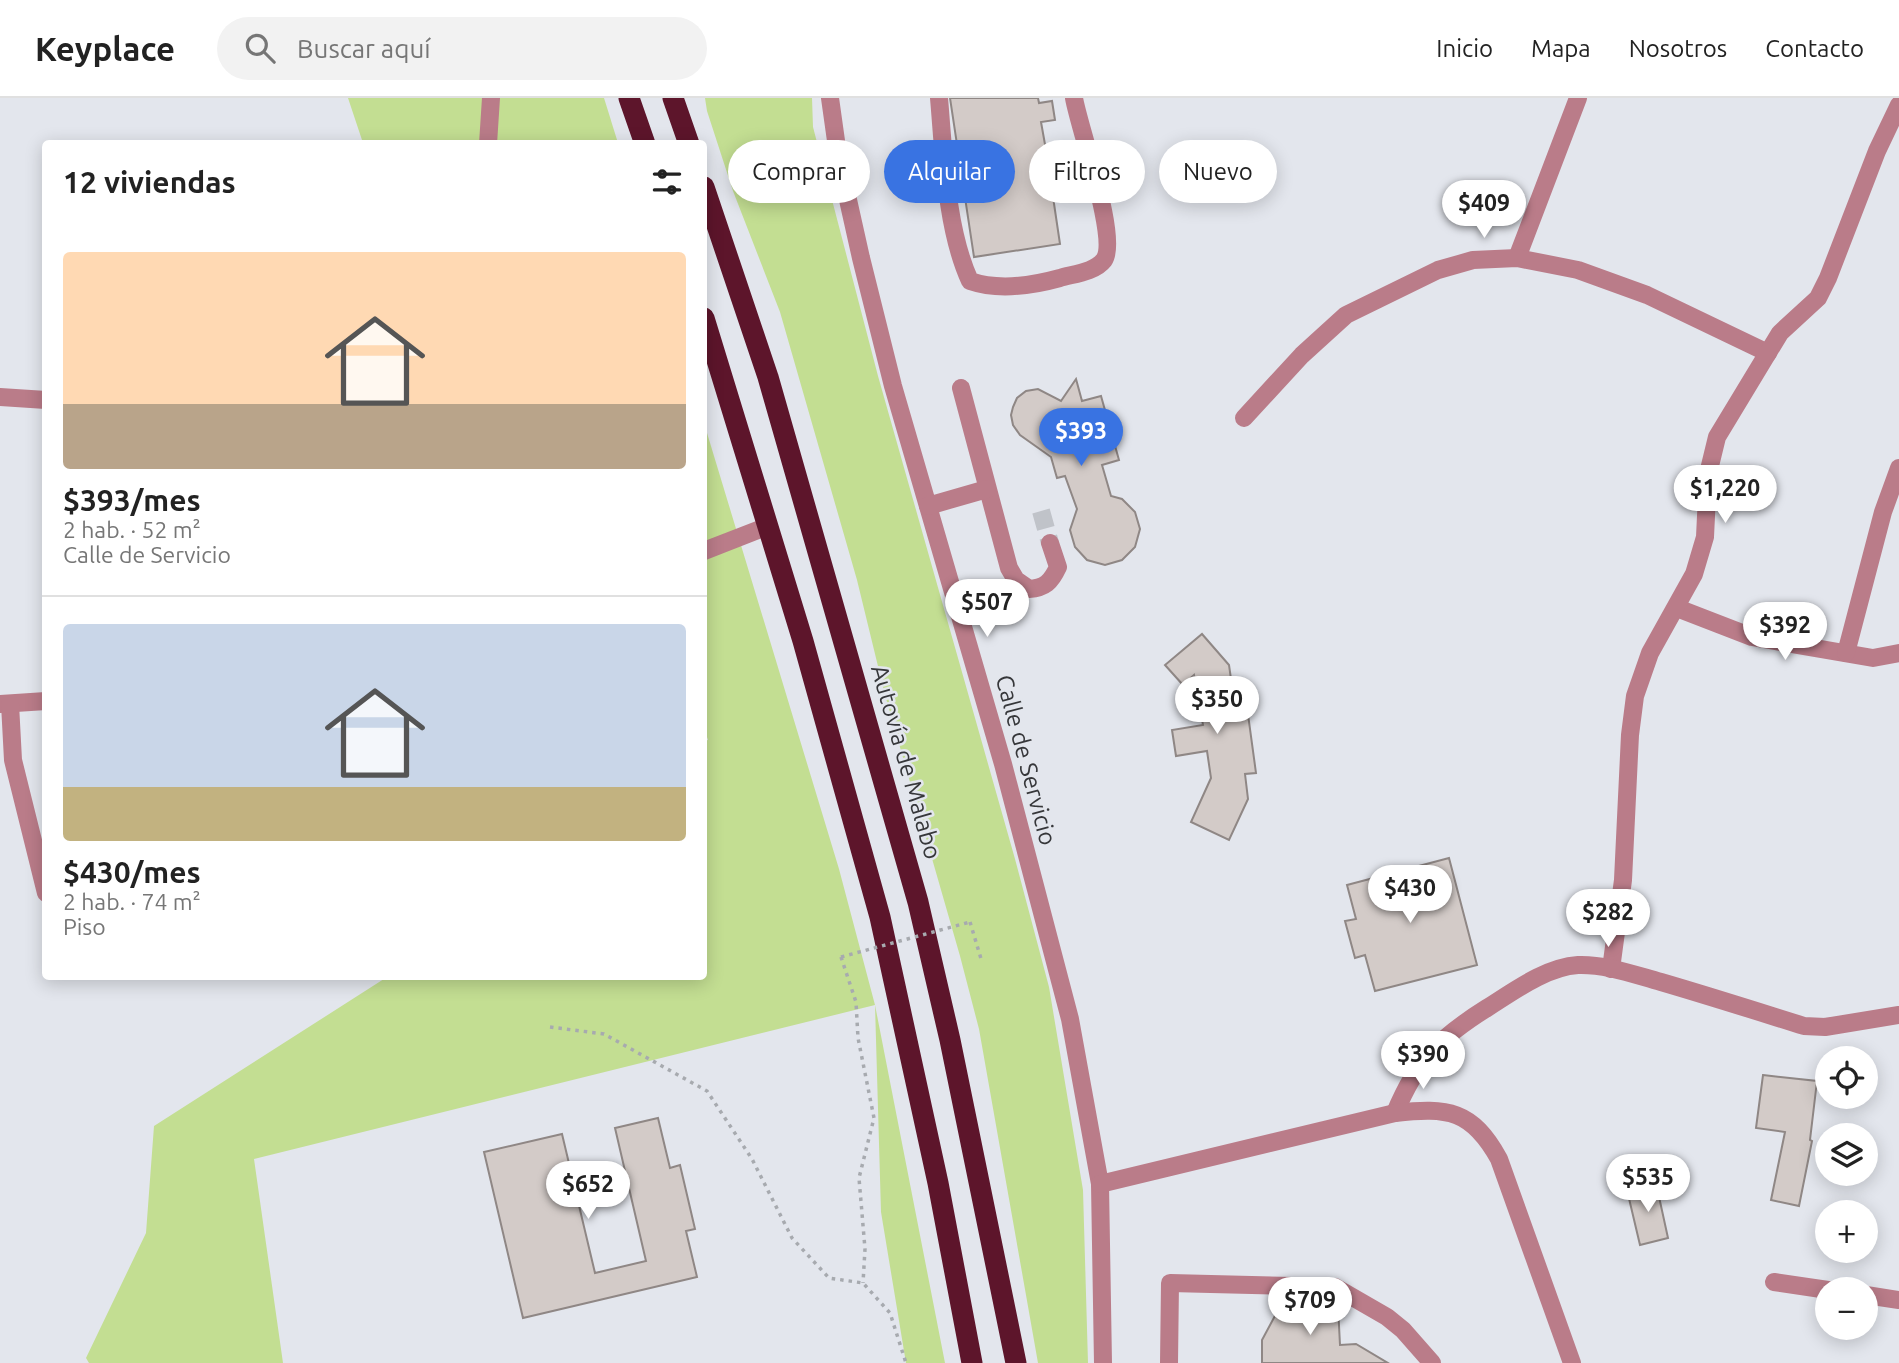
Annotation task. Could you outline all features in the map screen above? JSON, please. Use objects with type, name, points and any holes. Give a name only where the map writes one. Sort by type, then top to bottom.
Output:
[{"type":"highway","points":[[629,98],[644,140]]},
{"type":"highway","points":[[673,98],[689,140]]},
{"type":"highway","points":[[687,98],[690,140]]},
{"type":"highway","name":"Autovía de Malabo","points":[[707,196],[768,377],[918,902],[950,1040],[1016,1363]]},
{"type":"highway","points":[[707,328],[803,641],[880,917],[938,1183],[972,1363]]},
{"type":"street","points":[[488,140],[491,98]]},
{"type":"street","name":"Calle de Servicio","points":[[830,98],[838,155],[893,386],[1003,764],[1070,1019],[1100,1184],[1103,1363]]},
{"type":"street","points":[[939,98],[948,186],[960,259],[970,281],[984,286],[1031,286],[1090,270],[1102,263],[1108,252],[1106,226],[1074,98]]},
{"type":"street","points":[[1517,257],[1578,98]]},
{"type":"street","points":[[1611,969],[1623,880],[1630,735],[1635,696],[1650,653],[1694,575],[1705,537],[1708,474],[1717,437],[1780,333],[1818,298],[1899,104]]},
{"type":"street","points":[[1244,418],[1302,355],[1346,315],[1438,270],[1473,260],[1517,257],[1578,271],[1647,295],[1768,353]]},
{"type":"street","points":[[961,388],[1010,568],[1016,580],[1029,589],[1042,588],[1053,579],[1058,567],[1050,542]]},
{"type":"street","points":[[0,397],[42,400]]},
{"type":"street","points":[[1846,653],[1883,512],[1899,468]]},
{"type":"street","points":[[928,506],[987,489]]},
{"type":"street","points":[[707,550],[768,526]]},
{"type":"street","points":[[1677,608],[1752,637],[1872,658],[1899,653]]},
{"type":"street","points":[[42,701],[5,704],[13,760],[42,877]]},
{"type":"street","points":[[1395,1113],[1408,1082],[1420,1064],[1460,1025],[1517,989],[1550,973],[1577,965],[1611,969],[1732,1002],[1804,1026],[1825,1027],[1899,1015]]},
{"type":"street","points":[[1100,1184],[1395,1113],[1446,1111],[1476,1126],[1499,1159],[1572,1363]]},
{"type":"street","points":[[1774,1282],[1815,1288]]},
{"type":"street","points":[[1169,1363],[1170,1283],[1335,1287],[1387,1317],[1403,1330],[1432,1363]]},
{"type":"street","points":[[1878,1297],[1899,1300]]},
{"type":"path","points":[[863,1283],[865,1249],[859,1178],[874,1118],[858,1038],[856,1002],[841,957],[970,922],[982,962]]},
{"type":"path","points":[[550,1027],[604,1034],[707,1091],[751,1159],[792,1238],[829,1278],[863,1283],[891,1313],[906,1363]]},
{"type":"green space","points":[[348,98],[604,98],[617,140],[362,140]]},
{"type":"green space","points":[[705,98],[812,98],[816,140],[728,140],[728,176]]},
{"type":"green space","points":[[738,203],[833,203],[878,376],[1049,987],[1083,1190],[1088,1363],[1038,1363],[979,1029],[885,695],[857,580],[780,312]]},
{"type":"green space","points":[[707,433],[839,869],[875,1005],[254,1159],[283,1363],[89,1363],[86,1358],[146,1233],[154,1126],[382,980],[707,980]]},
{"type":"green space","points":[[875,1005],[945,1363],[906,1363],[881,1212]]},
{"type":"building","points":[[950,98],[1038,98],[1039,103],[1052,101],[1055,120],[1041,122],[1044,140],[1029,140],[1029,203],[1054,203],[1060,244],[974,257],[966,203],[1015,203],[1015,140],[956,140]]},
{"type":"building","points":[[1076,379],[1082,401],[1101,396],[1119,460],[1102,465],[1111,496],[1122,499],[1135,512],[1140,529],[1135,547],[1122,560],[1105,565],[1087,560],[1075,547],[1070,530],[1077,509],[1065,476],[1057,478],[1051,457],[1020,435],[1013,425],[1011,415],[1017,398],[1026,391],[1038,389],[1061,401]]},
{"type":"building","points":[[1202,634],[1229,665],[1232,686],[1244,685],[1256,773],[1245,774],[1248,799],[1229,840],[1191,822],[1211,778],[1207,751],[1176,756],[1172,730],[1203,725],[1194,675],[1183,685],[1165,665]]},
{"type":"building","points":[[1449,858],[1477,965],[1375,991],[1365,955],[1355,958],[1345,921],[1356,919],[1347,885]]},
{"type":"building","points":[[1763,1075],[1815,1081],[1812,1141],[1799,1206],[1771,1200],[1785,1132],[1756,1128]]},
{"type":"building","points":[[658,1118],[670,1168],[680,1165],[695,1229],[686,1231],[697,1277],[523,1318],[484,1152],[562,1134],[595,1273],[646,1261],[615,1128]]},
{"type":"building","points":[[1656,1183],[1668,1238],[1640,1245],[1627,1190]]},
{"type":"building","points":[[1306,1298],[1323,1298],[1338,1306],[1340,1345],[1356,1344],[1388,1363],[1262,1363],[1262,1340],[1277,1312]]},
{"type":"tunnel","points":[[1041,511],[1050,543]]}]
